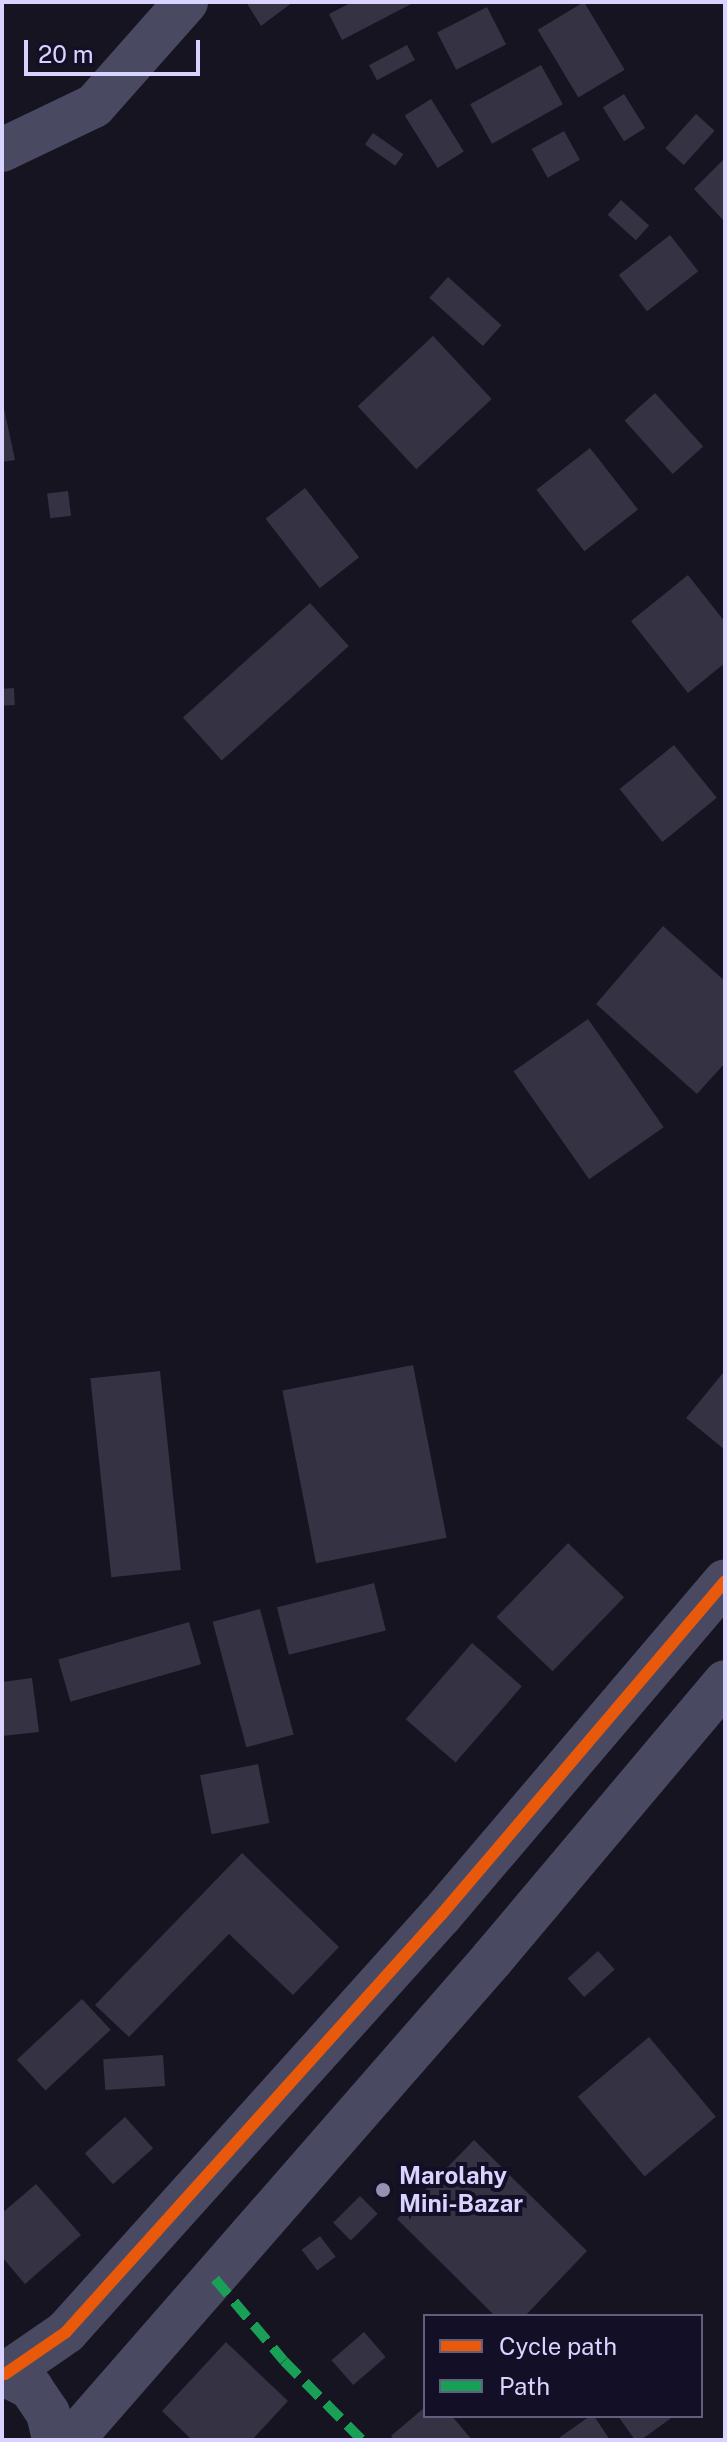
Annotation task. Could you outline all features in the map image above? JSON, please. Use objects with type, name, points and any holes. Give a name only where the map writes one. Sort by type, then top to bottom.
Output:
[{"type":"street","points":[[2,150],[94,106],[186,2]]},
{"type":"street","points":[[54,2440],[48,2413],[31,2388],[4,2373],[66,2332],[441,1915],[725,1581]]},
{"type":"street","points":[[72,2440],[482,1971],[725,1682]]},
{"type":"building","points":[[246,2],[293,2],[261,26]]},
{"type":"building","points":[[352,2],[415,2],[342,40],[329,14]]},
{"type":"building","points":[[584,2],[625,70],[578,98],[538,30]]},
{"type":"building","points":[[487,7],[506,44],[456,70],[437,32]]},
{"type":"building","points":[[407,45],[415,60],[377,80],[369,65]]},
{"type":"building","points":[[541,65],[563,104],[492,144],[470,104]]},
{"type":"building","points":[[624,94],[645,128],[624,141],[603,107]]},
{"type":"building","points":[[431,99],[464,152],[438,168],[405,115]]},
{"type":"building","points":[[696,114],[715,131],[684,165],[665,148]]},
{"type":"building","points":[[564,131],[580,160],[548,178],[532,149]]},
{"type":"building","points":[[373,133],[403,154],[395,166],[365,144]]},
{"type":"building","points":[[725,158],[725,222],[694,189]]},
{"type":"building","points":[[621,200],[649,225],[636,240],[608,215]]},
{"type":"building","points":[[670,235],[698,271],[647,311],[619,275]]},
{"type":"building","points":[[448,277],[502,325],[483,346],[429,298]]},
{"type":"building","points":[[433,336],[492,399],[416,469],[358,406]]},
{"type":"building","points":[[655,393],[703,447],[673,474],[625,420]]},
{"type":"building","points":[[2,399],[15,460],[2,462]]},
{"type":"building","points":[[590,448],[638,509],[584,551],[536,490]]},
{"type":"building","points":[[305,488],[359,557],[320,588],[266,519]]},
{"type":"building","points":[[68,491],[71,516],[50,518],[47,494]]},
{"type":"building","points":[[688,575],[725,622],[725,663],[688,693],[631,621]]},
{"type":"building","points":[[310,603],[349,646],[222,761],[183,717]]},
{"type":"building","points":[[14,688],[15,705],[3,706],[2,689]]},
{"type":"building","points":[[674,745],[717,798],[662,842],[620,789]]},
{"type":"building","points":[[663,926],[725,981],[725,1063],[697,1094],[596,1004]]},
{"type":"building","points":[[588,1019],[664,1127],[589,1179],[513,1071]]},
{"type":"building","points":[[413,1365],[447,1538],[316,1563],[282,1390]]},
{"type":"building","points":[[160,1371],[181,1570],[111,1577],[90,1378]]},
{"type":"building","points":[[725,1374],[725,1450],[686,1418]]},
{"type":"building","points":[[568,1543],[624,1597],[553,1671],[496,1617]]},
{"type":"building","points":[[374,1583],[386,1631],[289,1655],[277,1607]]},
{"type":"building","points":[[260,1609],[294,1735],[246,1747],[213,1622]]},
{"type":"building","points":[[189,1622],[201,1664],[70,1702],[58,1659]]},
{"type":"building","points":[[472,1643],[522,1686],[456,1763],[406,1719]]},
{"type":"building","points":[[32,1678],[39,1732],[2,1736],[2,1682]]},
{"type":"building","points":[[258,1764],[269,1823],[212,1834],[200,1775]]},
{"type":"building","points":[[242,1853],[339,1947],[293,1995],[229,1934],[129,2037],[95,2005]]},
{"type":"building","points":[[598,1951],[615,1970],[584,1997],[568,1978]]},
{"type":"building","points":[[82,1999],[111,2030],[46,2090],[17,2060]]},
{"type":"building","points":[[649,2037],[716,2117],[645,2176],[578,2097]]},
{"type":"building","points":[[163,2055],[165,2086],[105,2090],[103,2059]]},
{"type":"building","points":[[125,2117],[153,2148],[113,2184],[85,2153]]},
{"type":"building","points":[[474,2140],[587,2251],[527,2314],[493,2314],[397,2219]]},
{"type":"building","points":[[36,2184],[81,2235],[25,2284],[2,2257],[2,2213]]},
{"type":"building","points":[[360,2196],[378,2214],[351,2241],[333,2223]]},
{"type":"building","points":[[320,2236],[336,2257],[317,2271],[302,2250]]},
{"type":"building","points":[[364,2332],[386,2357],[353,2385],[332,2360]]},
{"type":"building","points":[[226,2342],[288,2401],[252,2440],[192,2440],[162,2411]]},
{"type":"building","points":[[423,2409],[423,2418],[454,2418],[472,2440],[394,2440],[391,2436]]},
{"type":"building","points":[[587,2418],[595,2418],[610,2440],[556,2440]]},
{"type":"building","points":[[619,2418],[671,2418],[641,2440],[635,2440]]},
{"type":"marked path","points":[[215,2279],[284,2361],[362,2440]]},
{"type":"cycle path","points":[[5,2374],[66,2332],[441,1915],[725,1581]]},
{"type":"place","name":"Marolahy Mini-Bazar","points":[[383,2190]]}]
